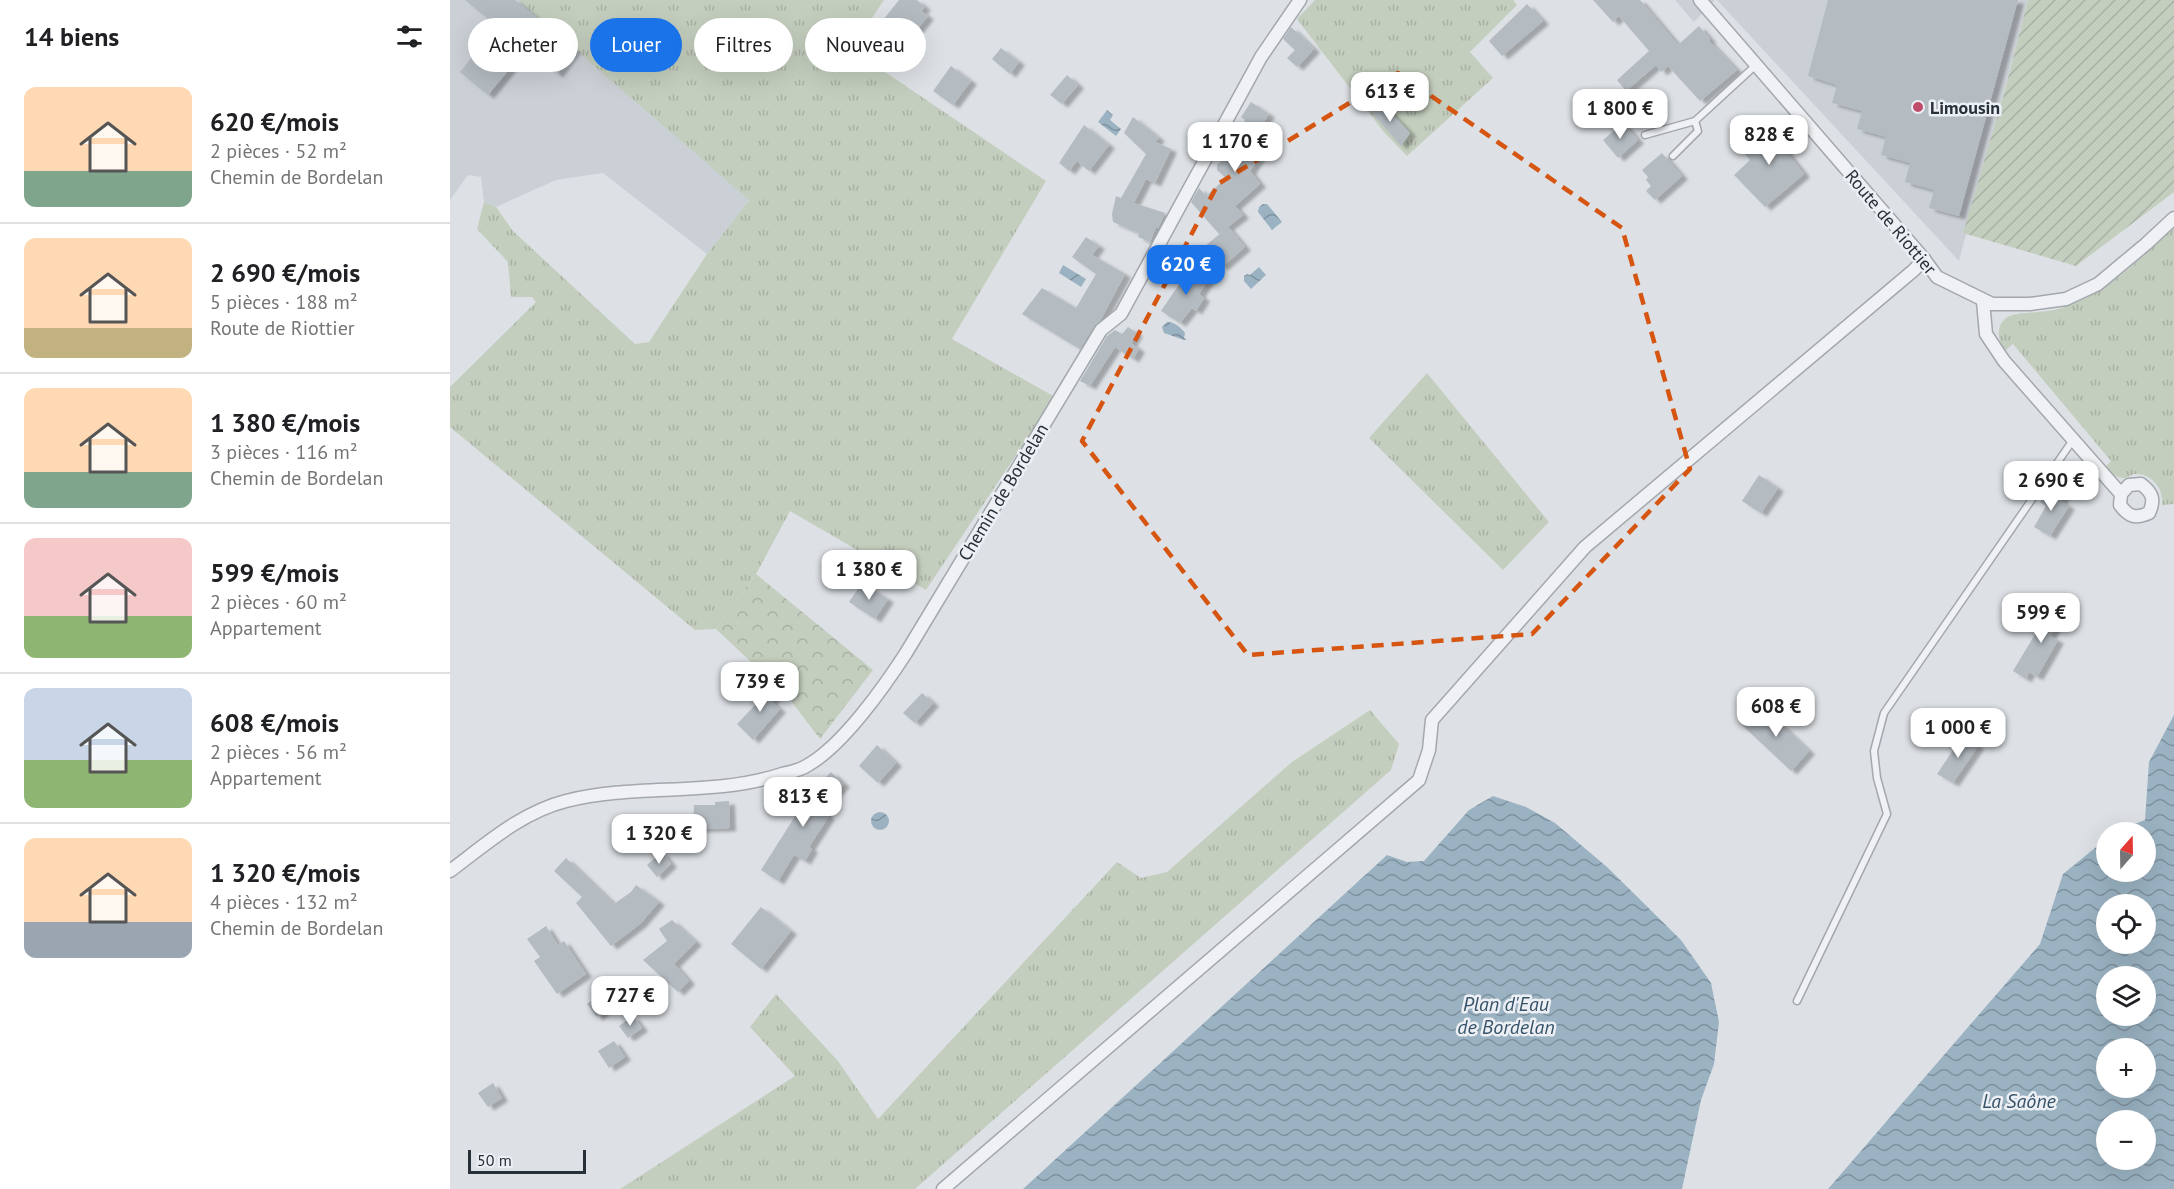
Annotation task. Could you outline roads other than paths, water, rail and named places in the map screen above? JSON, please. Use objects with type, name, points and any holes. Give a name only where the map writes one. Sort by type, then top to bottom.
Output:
[{"type":"street","name":"Chemin de Bordelan","points":[[450,871],[503,831],[539,811],[566,801],[768,779],[807,766],[829,750],[885,685],[1101,330],[1121,314],[1261,57],[1300,0]]},
{"type":"street","name":"Route de Riottier","points":[[1700,0],[1924,259],[1937,277],[1983,301]]},
{"type":"street","points":[[2121,494],[2004,361],[1986,334],[1983,301],[1992,304],[2030,304],[2066,299],[2098,284],[2174,218]]},
{"type":"street","points":[[943,1189],[1419,780],[1429,750],[1432,720],[1585,547],[1914,270],[1924,259]]},
{"type":"lane","points":[[1645,135],[1695,121],[1756,65]]},
{"type":"lane","points":[[1673,156],[1698,131],[1695,121]]},
{"type":"lane","points":[[1797,1001],[1887,814],[1877,778],[1874,751],[1884,713],[2073,440]]},
{"type":"water","points":[[1107,110],[1113,115],[1110,120],[1121,129],[1116,136],[1098,122]]},
{"type":"water","points":[[1267,204],[1282,222],[1272,230],[1258,212],[1259,207]]},
{"type":"water","points":[[1063,265],[1086,279],[1081,287],[1059,273]]},
{"type":"water","points":[[1259,267],[1266,275],[1251,289],[1244,281],[1244,276],[1250,275]]},
{"type":"water","points":[[1167,322],[1180,327],[1185,333],[1184,338],[1187,339],[1164,333],[1162,327]]},
{"type":"water","name":"La Saône","points":[[2174,715],[2174,1189],[1828,1189],[2040,944],[2063,874],[2096,847],[2096,882],[2156,882],[2156,822],[2140,822],[2145,820],[2149,762]]},
{"type":"water","name":"Plan d'Eau de Bordelan","points":[[1493,796],[1526,807],[1555,823],[1607,867],[1681,940],[1711,983],[1719,1022],[1714,1064],[1701,1100],[1682,1189],[1023,1189],[1387,855],[1407,862],[1424,861],[1469,810]]},
{"type":"water","points":[[880,812],[886,815],[889,821],[886,827],[880,830],[874,827],[871,821],[874,815]]},
{"type":"place","name":"Limousin","points":[[1918,107]]}]
